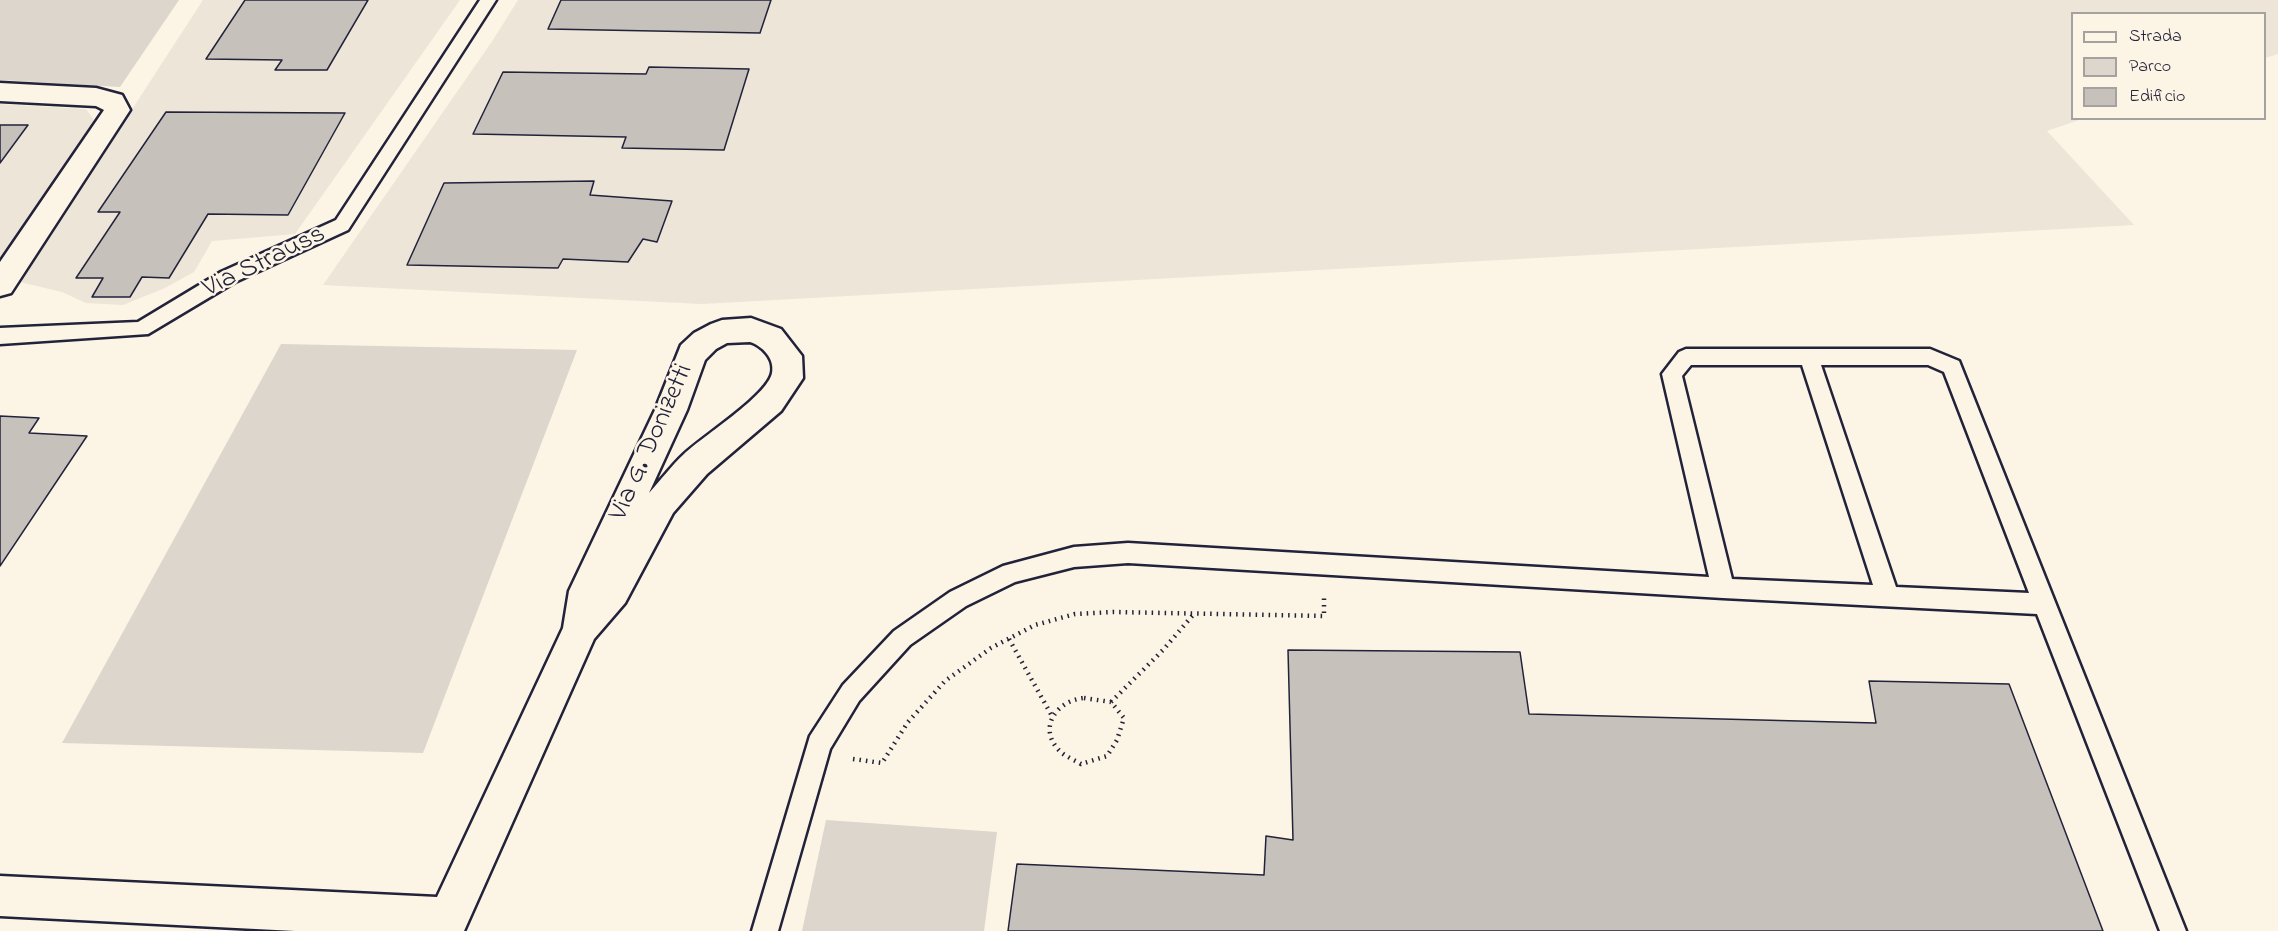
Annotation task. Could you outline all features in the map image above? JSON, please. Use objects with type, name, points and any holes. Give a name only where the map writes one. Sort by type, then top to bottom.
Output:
[{"type":"street","points":[[0,92],[96,97],[113,101],[117,110],[0,285]]},
{"type":"street","name":"Via G. Donizetti","points":[[445,924],[581,628],[587,591],[671,410],[692,354],[705,341],[722,332],[751,330],[770,337],[782,348],[788,367],[787,378],[780,390],[770,402],[695,464],[661,503],[613,592],[581,628]]},
{"type":"street","points":[[0,896],[445,924]]},
{"type":"lane","name":"Via Strauss","points":[[0,336],[141,329],[228,277],[342,225],[488,0]]},
{"type":"lane","points":[[1723,588],[1672,374],[1686,357],[1930,357],[1952,367],[2173,931]]},
{"type":"lane","points":[[1809,357],[1888,596]]},
{"type":"lane","points":[[765,931],[819,744],[850,693],[902,638],[958,599],[1011,573],[1074,557],[1128,553],[1723,588],[2045,604]]},
{"type":"path","points":[[816,755],[882,763],[908,722],[945,681],[991,648],[1035,625],[1075,614],[1113,612],[1324,616],[1324,565]]},
{"type":"path","points":[[1111,702],[1163,650],[1193,614]]},
{"type":"path","points":[[1009,639],[1052,716]]},
{"type":"path","points":[[1089,697],[1111,702],[1124,718],[1117,740],[1107,756],[1081,764],[1059,751],[1049,734],[1052,716],[1066,702],[1089,697]]},
{"type":"shaded area","points":[[203,0],[460,0],[295,234],[212,241],[194,272],[165,288],[123,305],[86,303],[62,292],[20,282]]},
{"type":"shaded area","points":[[518,0],[2278,0],[2278,54],[2266,58],[2266,12],[2071,12],[2071,120],[2079,120],[2047,131],[2134,225],[702,304],[323,285],[493,40]]},
{"type":"shaded area","points":[[0,104],[86,109],[94,120],[0,259]]},
{"type":"green space","points":[[0,0],[179,0],[120,87],[0,80]]},
{"type":"green space","points":[[281,344],[577,350],[423,753],[62,743]]},
{"type":"green space","points":[[826,820],[997,832],[984,931],[802,931]]},
{"type":"building","points":[[245,0],[368,0],[327,70],[275,70],[282,60],[206,59]]},
{"type":"building","points":[[561,0],[771,0],[760,33],[548,29]]},
{"type":"building","points":[[649,67],[749,69],[724,150],[622,148],[626,137],[473,134],[503,72],[646,74]]},
{"type":"building","points":[[166,112],[345,113],[288,215],[208,214],[169,278],[142,277],[130,297],[92,297],[103,278],[76,278],[120,212],[98,212]]},
{"type":"building","points":[[0,125],[28,125],[0,163]]},
{"type":"building","points":[[594,181],[590,195],[672,201],[657,242],[643,239],[628,262],[563,259],[558,268],[407,265],[444,183]]},
{"type":"building","points":[[0,416],[39,418],[29,433],[87,436],[0,566]]},
{"type":"building","points":[[1288,650],[1520,652],[1529,714],[1876,723],[1869,681],[2009,684],[2103,931],[1008,931],[1017,864],[1264,875],[1266,836],[1293,840]]}]
